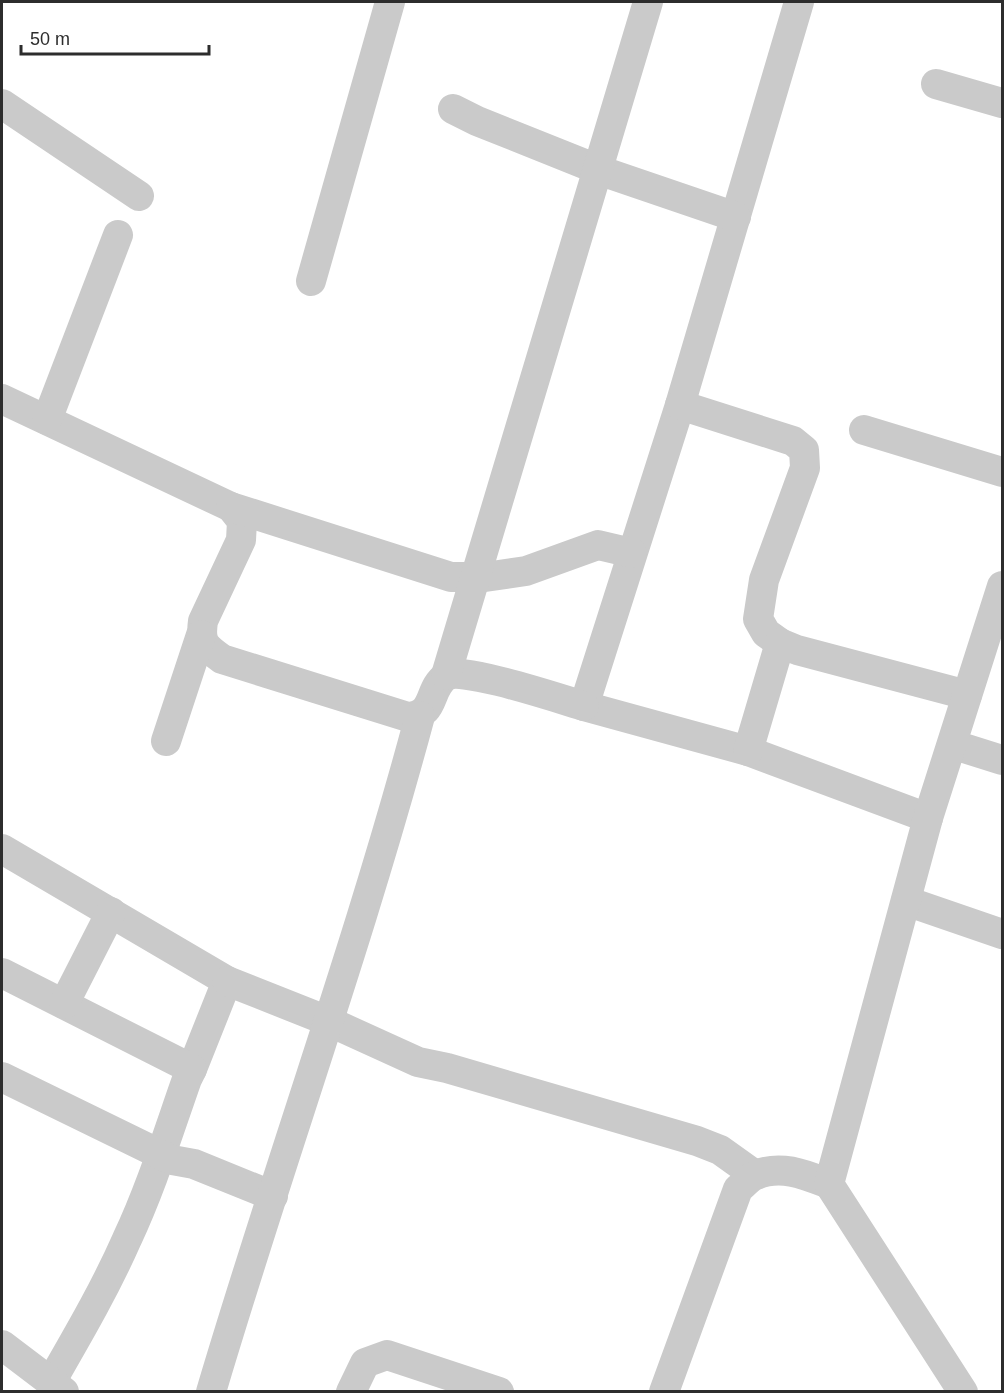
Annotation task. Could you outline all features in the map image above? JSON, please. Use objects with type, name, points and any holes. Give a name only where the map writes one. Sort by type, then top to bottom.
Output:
[{"type":"street","points":[[311,281],[390,2]]},
{"type":"street","points":[[211,1392],[401,785],[420,716],[426,710],[446,675],[648,2]]},
{"type":"street","points":[[584,706],[680,405],[799,2]]},
{"type":"street","points":[[936,84],[1002,104]]},
{"type":"street","points":[[2,104],[140,196]]},
{"type":"street","points":[[453,109],[477,121],[598,168],[736,217]]},
{"type":"street","points":[[47,420],[118,235]]},
{"type":"street","points":[[2,399],[231,507],[452,577],[476,577],[526,571],[598,545],[632,553]]},
{"type":"street","points":[[680,405],[793,441],[804,450],[805,468],[764,580],[758,619],[766,633],[780,643],[797,650],[967,695]]},
{"type":"street","points":[[864,430],[1002,472]]},
{"type":"street","points":[[166,741],[201,635],[203,621],[241,540],[242,521],[231,507]]},
{"type":"street","points":[[829,1184],[928,818],[1002,586]]},
{"type":"street","points":[[201,635],[206,648],[222,659],[408,717],[420,716]]},
{"type":"street","points":[[748,751],[780,643]]},
{"type":"street","points":[[446,675],[455,672],[478,675],[748,751],[928,818]]},
{"type":"street","points":[[967,749],[1002,760]]},
{"type":"street","points":[[2,849],[227,981],[328,1021],[418,1062],[447,1068],[697,1141],[720,1150],[755,1175]]},
{"type":"street","points":[[906,901],[1002,934]]},
{"type":"street","points":[[64,1004],[111,912]]},
{"type":"street","points":[[2,973],[192,1069]]},
{"type":"street","points":[[2,1345],[58,1387],[128,1237],[161,1155],[187,1079],[227,981]]},
{"type":"street","points":[[2,1077],[172,1160],[194,1164],[273,1196]]},
{"type":"street","points":[[664,1392],[738,1189],[755,1175],[781,1170],[803,1173],[829,1184],[963,1392]]},
{"type":"street","points":[[351,1392],[365,1364],[387,1355],[499,1392]]}]
